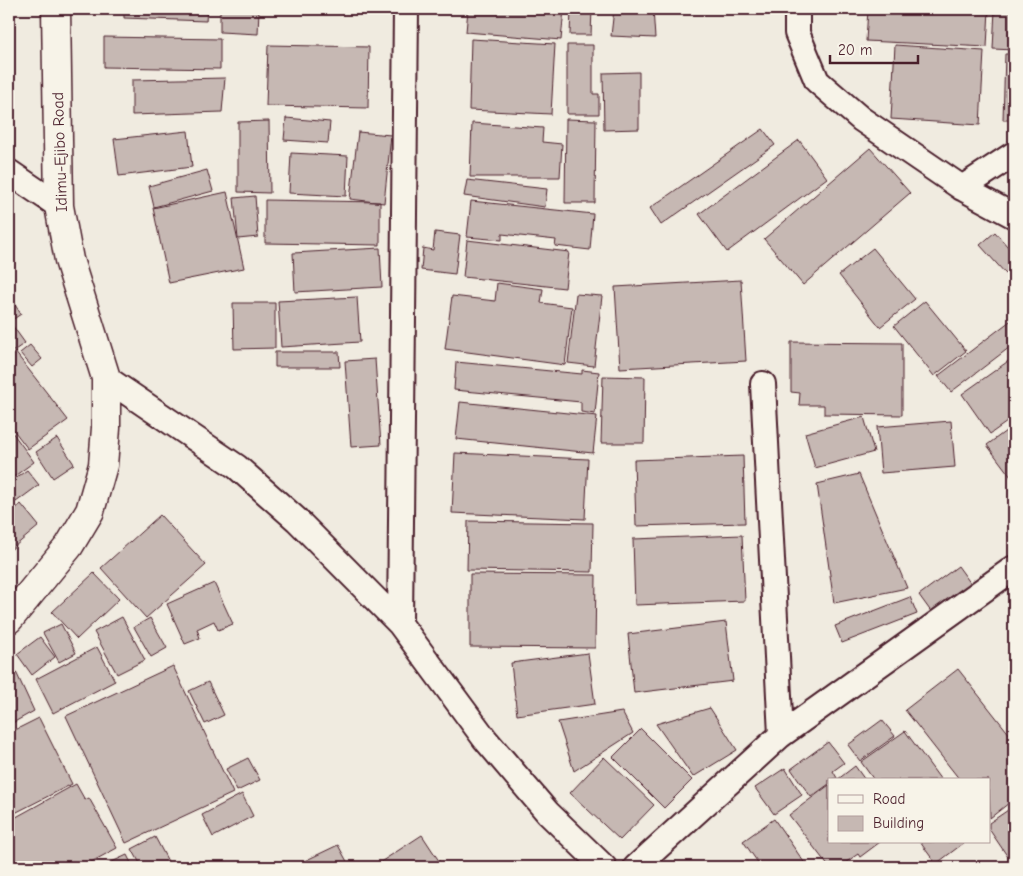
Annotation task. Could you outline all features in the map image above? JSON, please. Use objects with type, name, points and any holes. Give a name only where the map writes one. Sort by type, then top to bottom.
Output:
[{"type":"main road","name":"Idimu-Ejibo Road","points":[[9,619],[69,546],[90,511],[103,465],[106,428],[106,378],[69,260],[59,206],[56,9]]},
{"type":"street","points":[[400,624],[406,9]]},
{"type":"street","points":[[797,9],[797,34],[817,81],[861,119],[962,188],[1014,216]]},
{"type":"street","points":[[962,188],[1014,154]]},
{"type":"street","points":[[9,172],[59,206]]},
{"type":"street","points":[[106,378],[237,467],[297,520],[400,624],[485,739],[548,813],[604,867]]},
{"type":"street","points":[[763,384],[781,736]]},
{"type":"street","points":[[636,867],[781,736],[1014,568]]},
{"type":"building","points":[[80,9],[112,9],[112,13],[80,11]]},
{"type":"building","points":[[124,9],[207,9],[206,21],[124,18]]},
{"type":"building","points":[[220,9],[259,9],[258,34],[220,32]]},
{"type":"building","points":[[468,9],[564,9],[561,40],[466,32]]},
{"type":"building","points":[[571,9],[592,9],[591,35],[570,35]]},
{"type":"building","points":[[614,9],[653,9],[655,38],[611,36]]},
{"type":"building","points":[[868,9],[989,9],[987,47],[866,41]]},
{"type":"building","points":[[995,9],[1014,9],[1014,50],[993,49]]},
{"type":"building","points":[[104,37],[220,39],[220,69],[104,67]]},
{"type":"building","points":[[471,39],[555,44],[551,114],[469,110]]},
{"type":"building","points":[[268,45],[369,47],[368,108],[266,106]]},
{"type":"building","points":[[567,45],[593,45],[593,94],[599,94],[599,114],[567,114]]},
{"type":"building","points":[[895,45],[984,51],[980,125],[891,119]]},
{"type":"building","points":[[1005,54],[1014,54],[1014,120],[1003,120]]},
{"type":"building","points":[[639,72],[639,129],[604,130],[603,73]]},
{"type":"building","points":[[225,78],[222,112],[132,115],[132,80]]},
{"type":"building","points":[[286,118],[330,122],[328,143],[284,140]]},
{"type":"building","points":[[566,119],[596,120],[595,203],[565,203]]},
{"type":"building","points":[[269,121],[270,193],[238,192],[238,122]]},
{"type":"building","points":[[472,123],[543,128],[542,142],[562,144],[560,177],[470,177]]},
{"type":"building","points":[[763,129],[775,145],[661,225],[650,208]]},
{"type":"building","points":[[188,131],[192,167],[119,176],[114,139]]},
{"type":"building","points":[[358,132],[391,135],[384,203],[350,199]]},
{"type":"building","points":[[799,140],[827,178],[727,252],[699,214]]},
{"type":"building","points":[[870,148],[910,193],[803,285],[764,239]]},
{"type":"building","points":[[291,153],[348,156],[346,196],[289,193]]},
{"type":"building","points":[[207,170],[213,191],[154,207],[149,186]]},
{"type":"building","points":[[467,180],[547,189],[545,207],[464,196]]},
{"type":"building","points":[[227,192],[244,268],[169,283],[153,208]]},
{"type":"building","points":[[255,196],[258,237],[238,239],[234,198]]},
{"type":"building","points":[[265,200],[380,202],[380,245],[265,243]]},
{"type":"building","points":[[471,201],[593,214],[590,250],[555,246],[556,240],[502,234],[502,240],[467,237]]},
{"type":"building","points":[[435,232],[460,235],[455,274],[421,270],[423,248],[433,250]]},
{"type":"building","points":[[995,232],[1014,254],[1014,283],[980,245]]},
{"type":"building","points":[[467,240],[569,252],[565,288],[463,277]]},
{"type":"building","points":[[380,248],[382,287],[295,292],[293,253]]},
{"type":"building","points":[[873,248],[915,299],[880,327],[839,275]]},
{"type":"building","points":[[741,280],[746,361],[620,368],[615,287]]},
{"type":"building","points":[[497,283],[543,289],[541,303],[572,307],[565,365],[445,349],[452,296],[495,301]]},
{"type":"building","points":[[576,294],[602,296],[594,366],[568,363]]},
{"type":"building","points":[[9,296],[21,314],[9,322]]},
{"type":"building","points":[[357,297],[360,342],[281,347],[278,301]]},
{"type":"building","points":[[925,301],[966,351],[934,376],[894,326]]},
{"type":"building","points":[[233,303],[275,303],[275,348],[234,349]]},
{"type":"building","points":[[1014,318],[1014,344],[951,392],[938,376]]},
{"type":"building","points":[[12,325],[25,343],[9,354],[9,327]]},
{"type":"building","points":[[791,342],[902,343],[902,415],[824,414],[824,405],[799,405],[800,393],[791,392]]},
{"type":"building","points":[[30,345],[42,359],[32,367],[20,353]]},
{"type":"building","points":[[15,352],[68,420],[28,449],[9,424],[9,357]]},
{"type":"building","points":[[275,352],[339,352],[340,367],[275,367]]},
{"type":"building","points":[[1014,357],[1014,417],[990,434],[962,394]]},
{"type":"building","points":[[375,359],[381,445],[351,447],[345,361]]},
{"type":"building","points":[[456,362],[582,374],[582,370],[599,372],[595,414],[581,412],[581,402],[454,390]]},
{"type":"building","points":[[603,376],[645,377],[644,443],[601,443]]},
{"type":"building","points":[[460,402],[597,416],[593,453],[456,439]]},
{"type":"building","points":[[864,417],[874,452],[815,468],[805,433]]},
{"type":"building","points":[[951,421],[955,467],[881,473],[877,427]]},
{"type":"building","points":[[1014,425],[1014,481],[987,445]]},
{"type":"building","points":[[9,428],[34,462],[9,480]]},
{"type":"building","points":[[57,438],[74,464],[53,478],[36,452]]},
{"type":"building","points":[[455,453],[588,459],[585,519],[452,513]]},
{"type":"building","points":[[743,456],[745,523],[636,526],[634,460]]},
{"type":"building","points":[[27,470],[39,485],[16,502],[9,493],[9,483]]},
{"type":"building","points":[[859,474],[907,588],[834,603],[817,484]]},
{"type":"building","points":[[21,504],[39,526],[9,551],[9,514]]},
{"type":"building","points":[[160,515],[206,565],[146,618],[101,568]]},
{"type":"building","points":[[468,521],[593,523],[592,572],[467,570]]},
{"type":"building","points":[[742,535],[745,601],[635,605],[633,539]]},
{"type":"building","points":[[958,566],[971,584],[932,613],[919,595]]},
{"type":"building","points":[[94,573],[119,599],[77,639],[52,612]]},
{"type":"building","points":[[470,574],[596,575],[595,648],[470,647]]},
{"type":"building","points":[[214,583],[233,624],[218,630],[214,621],[197,629],[200,638],[185,644],[167,604]]},
{"type":"building","points":[[910,597],[917,614],[842,643],[835,626]]},
{"type":"building","points":[[122,617],[145,660],[117,674],[94,632]]},
{"type":"building","points":[[150,618],[167,648],[151,657],[134,627]]},
{"type":"building","points":[[726,622],[733,681],[634,693],[628,634]]},
{"type":"building","points":[[61,624],[76,653],[59,662],[43,633]]},
{"type":"building","points":[[40,637],[55,657],[32,675],[17,654]]},
{"type":"building","points":[[97,647],[115,681],[53,713],[36,679]]},
{"type":"building","points":[[588,653],[595,704],[517,715],[511,663]]},
{"type":"building","points":[[173,666],[233,793],[126,843],[66,716]]},
{"type":"building","points":[[958,669],[1014,740],[1014,799],[990,818],[990,778],[958,778],[905,710]]},
{"type":"building","points":[[16,672],[34,711],[9,725],[9,680]]},
{"type":"building","points":[[208,682],[224,715],[205,724],[189,691]]},
{"type":"building","points":[[710,708],[737,750],[693,777],[656,724]]},
{"type":"building","points":[[622,712],[633,733],[574,771],[558,722]]},
{"type":"building","points":[[39,718],[72,784],[9,816],[9,733]]},
{"type":"building","points":[[882,720],[895,736],[860,761],[848,745]]},
{"type":"building","points":[[641,729],[692,780],[664,808],[613,757]]},
{"type":"building","points":[[905,731],[940,778],[873,778],[861,762]]},
{"type":"building","points":[[828,742],[844,763],[833,771],[837,778],[828,778],[828,785],[811,797],[791,769]]},
{"type":"building","points":[[604,757],[654,805],[620,840],[570,793]]},
{"type":"building","points":[[248,758],[260,780],[237,791],[226,769]]},
{"type":"building","points":[[855,766],[864,778],[840,778]]},
{"type":"building","points":[[785,768],[802,795],[774,814],[755,788]]},
{"type":"building","points":[[76,784],[85,800],[89,798],[117,848],[82,867],[9,867],[9,821]]},
{"type":"building","points":[[828,786],[828,844],[877,844],[860,857],[858,854],[839,867],[829,867],[789,815]]},
{"type":"building","points":[[242,794],[253,816],[213,837],[202,815]]},
{"type":"building","points":[[1014,806],[1014,866],[990,830],[990,822]]},
{"type":"building","points":[[774,819],[806,865],[803,867],[761,867],[743,841]]},
{"type":"building","points":[[422,835],[443,867],[378,867],[376,865]]},
{"type":"building","points":[[155,837],[171,867],[142,867],[132,849]]},
{"type":"building","points":[[921,844],[962,844],[936,864]]},
{"type":"building","points":[[338,845],[350,867],[292,867]]},
{"type":"building","points":[[127,855],[133,867],[101,867]]}]
